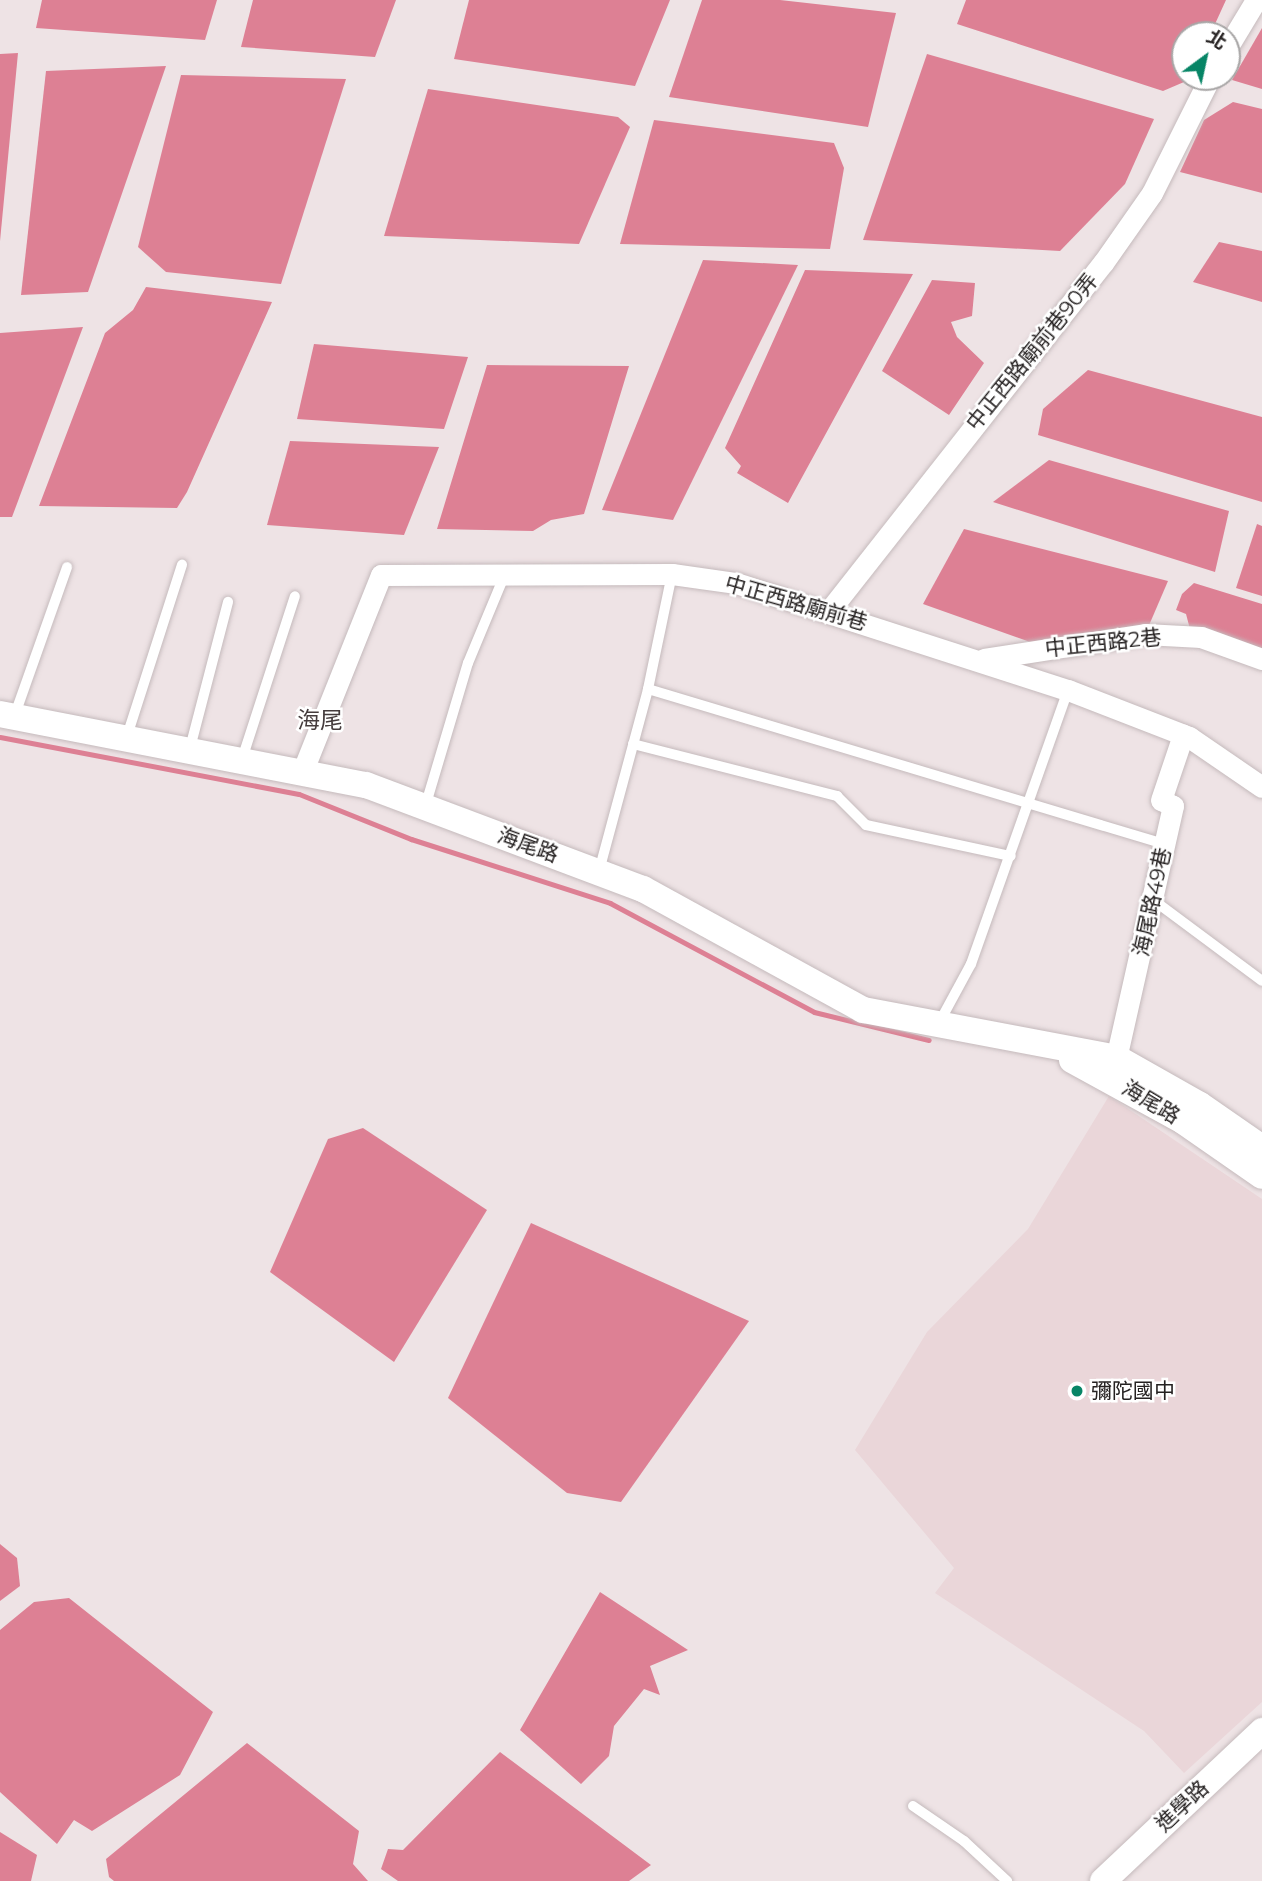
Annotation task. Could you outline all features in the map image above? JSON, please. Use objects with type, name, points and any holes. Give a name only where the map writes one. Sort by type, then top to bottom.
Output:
[{"type":"street","points":[[1241,25],[1256,0]]},
{"type":"street","name":"中正西路廟前巷90弄","points":[[829,611],[1103,263],[1152,193],[1203,91]]},
{"type":"street","name":"中正西路廟前巷","points":[[303,770],[381,575],[506,572],[672,574],[736,583],[982,659],[1068,690],[1183,735],[1262,787]]},
{"type":"street","name":"中正西路2巷","points":[[982,659],[1145,635],[1201,638],[1262,659]]},
{"type":"street","name":"海尾路","points":[[7,715],[303,770],[425,807],[599,871],[703,920],[863,1010],[1032,1042],[1114,1068],[1200,1105],[1262,1148]]},
{"type":"street","name":"海尾路49巷","points":[[1114,1068],[1173,806],[1161,800],[1183,735]]},
{"type":"street","name":"海尾路","points":[[1114,1068],[1262,1176]]},
{"type":"street","name":"進學路","points":[[1103,1881],[1262,1731]]},
{"type":"lane","points":[[127,736],[182,565]]},
{"type":"lane","points":[[7,715],[67,566]]},
{"type":"lane","points":[[425,807],[468,663],[506,572]]},
{"type":"lane","points":[[599,871],[648,689],[672,574]]},
{"type":"lane","points":[[242,759],[295,596]]},
{"type":"lane","points":[[190,748],[228,602]]},
{"type":"lane","points":[[648,689],[1030,802],[1041,810],[1164,844]]},
{"type":"lane","points":[[938,1024],[971,964],[1068,690]]},
{"type":"lane","points":[[633,744],[837,796],[866,825],[1010,856]]},
{"type":"lane","points":[[1152,899],[1262,981]]},
{"type":"lane","points":[[913,1806],[964,1841],[1007,1881]]},
{"type":"shaded area","points":[[42,0],[217,0],[205,40],[36,28]]},
{"type":"shaded area","points":[[253,0],[396,0],[375,57],[241,47]]},
{"type":"shaded area","points":[[469,0],[670,0],[635,86],[454,59]]},
{"type":"shaded area","points":[[702,0],[780,0],[896,13],[868,127],[669,97]]},
{"type":"shaded area","points":[[966,0],[1226,0],[1216,21],[1171,21],[1171,88],[1163,91],[957,24]]},
{"type":"shaded area","points":[[1262,28],[1262,89],[1241,83],[1241,64]]},
{"type":"shaded area","points":[[18,53],[0,241],[0,54]]},
{"type":"shaded area","points":[[927,54],[1154,119],[1125,184],[1060,251],[863,240]]},
{"type":"shaded area","points":[[166,66],[88,292],[21,295],[46,71]]},
{"type":"shaded area","points":[[181,75],[346,79],[281,284],[166,272],[138,247]]},
{"type":"shaded area","points":[[428,89],[618,117],[630,127],[579,244],[384,236]]},
{"type":"shaded area","points":[[1233,102],[1262,109],[1262,193],[1180,172],[1204,120]]},
{"type":"shaded area","points":[[654,120],[834,143],[844,168],[830,249],[620,244]]},
{"type":"shaded area","points":[[1219,242],[1262,251],[1262,302],[1193,282]]},
{"type":"shaded area","points":[[703,260],[798,265],[673,520],[602,510]]},
{"type":"shaded area","points":[[805,270],[913,274],[788,503],[737,473],[741,466],[725,448]]},
{"type":"shaded area","points":[[932,280],[975,283],[972,316],[951,322],[957,337],[984,363],[949,415],[882,371]]},
{"type":"shaded area","points":[[146,287],[272,302],[187,492],[177,508],[39,506],[105,333],[133,310]]},
{"type":"shaded area","points":[[83,327],[12,517],[0,517],[0,333]]},
{"type":"shaded area","points":[[314,344],[468,357],[444,429],[297,419]]},
{"type":"shaded area","points":[[487,365],[629,366],[584,514],[551,520],[533,531],[437,529]]},
{"type":"shaded area","points":[[1088,370],[1262,417],[1262,502],[1038,435],[1043,409]]},
{"type":"shaded area","points":[[290,441],[439,447],[404,535],[267,525]]},
{"type":"shaded area","points":[[1049,460],[1229,511],[1215,572],[993,502]]},
{"type":"shaded area","points":[[1257,524],[1262,526],[1262,596],[1236,588]]},
{"type":"shaded area","points":[[964,529],[1168,581],[1147,630],[1050,649],[923,604]]},
{"type":"shaded area","points":[[1194,583],[1262,604],[1262,653],[1191,633],[1186,614],[1176,610],[1182,594]]},
{"type":"shaded area","name":"彌陀國中","points":[[1109,1096],[1262,1199],[1262,1702],[1184,1773],[1144,1731],[935,1593],[954,1568],[855,1450],[927,1332],[1028,1229]]},
{"type":"shaded area","points":[[363,1128],[487,1210],[394,1362],[270,1272],[328,1139]]},
{"type":"shaded area","points":[[531,1223],[749,1321],[621,1502],[567,1493],[448,1398]]},
{"type":"shaded area","points":[[0,1544],[17,1558],[20,1586],[0,1601]]},
{"type":"shaded area","points":[[600,1592],[688,1650],[650,1666],[660,1695],[644,1689],[614,1726],[609,1756],[581,1784],[520,1730]]},
{"type":"shaded area","points":[[69,1598],[213,1712],[180,1775],[92,1831],[74,1820],[57,1844],[0,1792],[0,1630],[34,1602]]},
{"type":"shaded area","points":[[247,1743],[359,1831],[353,1864],[368,1881],[114,1881],[109,1877],[106,1859]]},
{"type":"shaded area","points":[[500,1752],[651,1865],[629,1881],[398,1881],[381,1869],[388,1849],[403,1850]]},
{"type":"shaded area","points":[[0,1832],[37,1855],[31,1881],[0,1881]]},
{"type":"waterway","points":[[0,737],[299,794],[411,839],[610,903],[814,1012],[929,1040]]},
{"type":"place","name":"彌陀國中","points":[[1077,1391]]},
{"type":"district","name":"海尾","points":[[320,720]]}]
